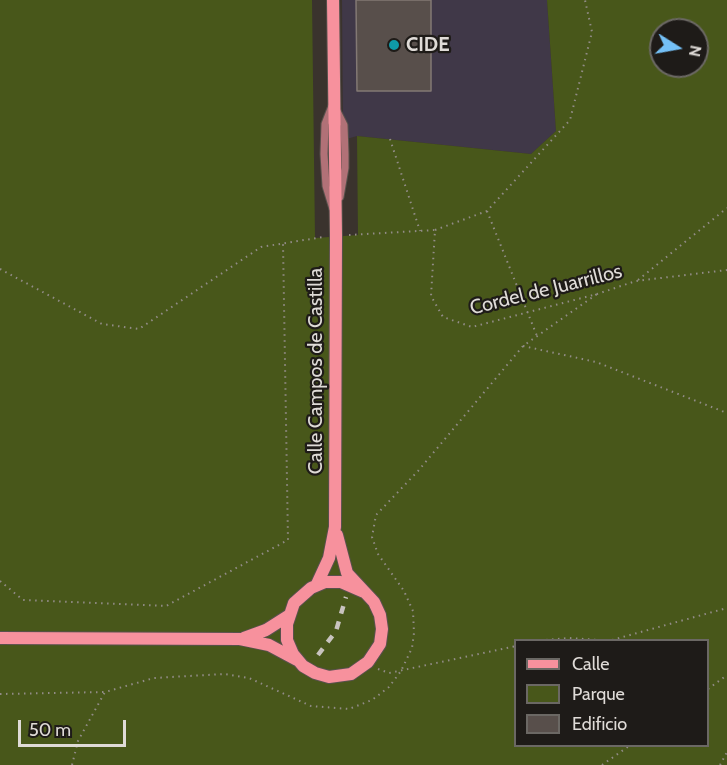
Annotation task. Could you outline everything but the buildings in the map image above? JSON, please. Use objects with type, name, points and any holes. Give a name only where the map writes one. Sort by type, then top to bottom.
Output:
[{"type":"main road","name":"Calle Campos de Castilla","points":[[240,639],[267,630],[288,616],[299,597],[317,584],[329,558],[335,527],[341,235],[335,214],[333,0]]},
{"type":"main road","name":"Calle Campos de Castilla","points":[[0,638],[240,639],[269,645],[315,673],[329,677],[351,674],[369,662],[380,644],[381,622],[374,602],[351,579],[344,566],[335,527]]},
{"type":"main road","points":[[317,584],[342,582],[364,592]]},
{"type":"main road","points":[[288,616],[287,640],[298,661]]},
{"type":"path","points":[[0,269],[102,324],[139,329],[261,247],[341,235],[435,230],[487,210],[570,120],[592,32],[585,0]]},
{"type":"path","points":[[390,139],[420,231]]},
{"type":"path","points":[[636,281],[727,208]]},
{"type":"path","points":[[487,210],[537,336]]},
{"type":"path","name":"Cordel de Juarrillos","points":[[435,230],[431,296],[443,317],[472,327],[597,294],[636,281],[727,270]]},
{"type":"path","points":[[0,581],[23,600],[166,606],[288,540],[284,243]]},
{"type":"path","points":[[523,346],[596,362],[727,413]]},
{"type":"path","points":[[616,639],[727,608]]},
{"type":"path","points":[[558,639],[584,639]]},
{"type":"path","points":[[375,668],[389,673],[514,646]]},
{"type":"path","points":[[372,673],[381,661]]},
{"type":"path","points":[[709,688],[727,675]]},
{"type":"path","points":[[0,694],[105,692]]},
{"type":"path","points":[[602,765],[628,747]]},
{"type":"path","points":[[720,765],[727,752]]},
{"type":"shaded area","points":[[342,0],[547,0],[556,131],[531,154],[357,136],[343,140]]},
{"type":"green space","points":[[0,0],[312,0],[315,238],[358,235],[357,136],[531,154],[556,131],[547,0],[727,0],[727,765],[0,765]]},
{"type":"railway","points":[[318,655],[336,631],[346,597]]},
{"type":"place","name":"CIDE","points":[[394,45]]}]
